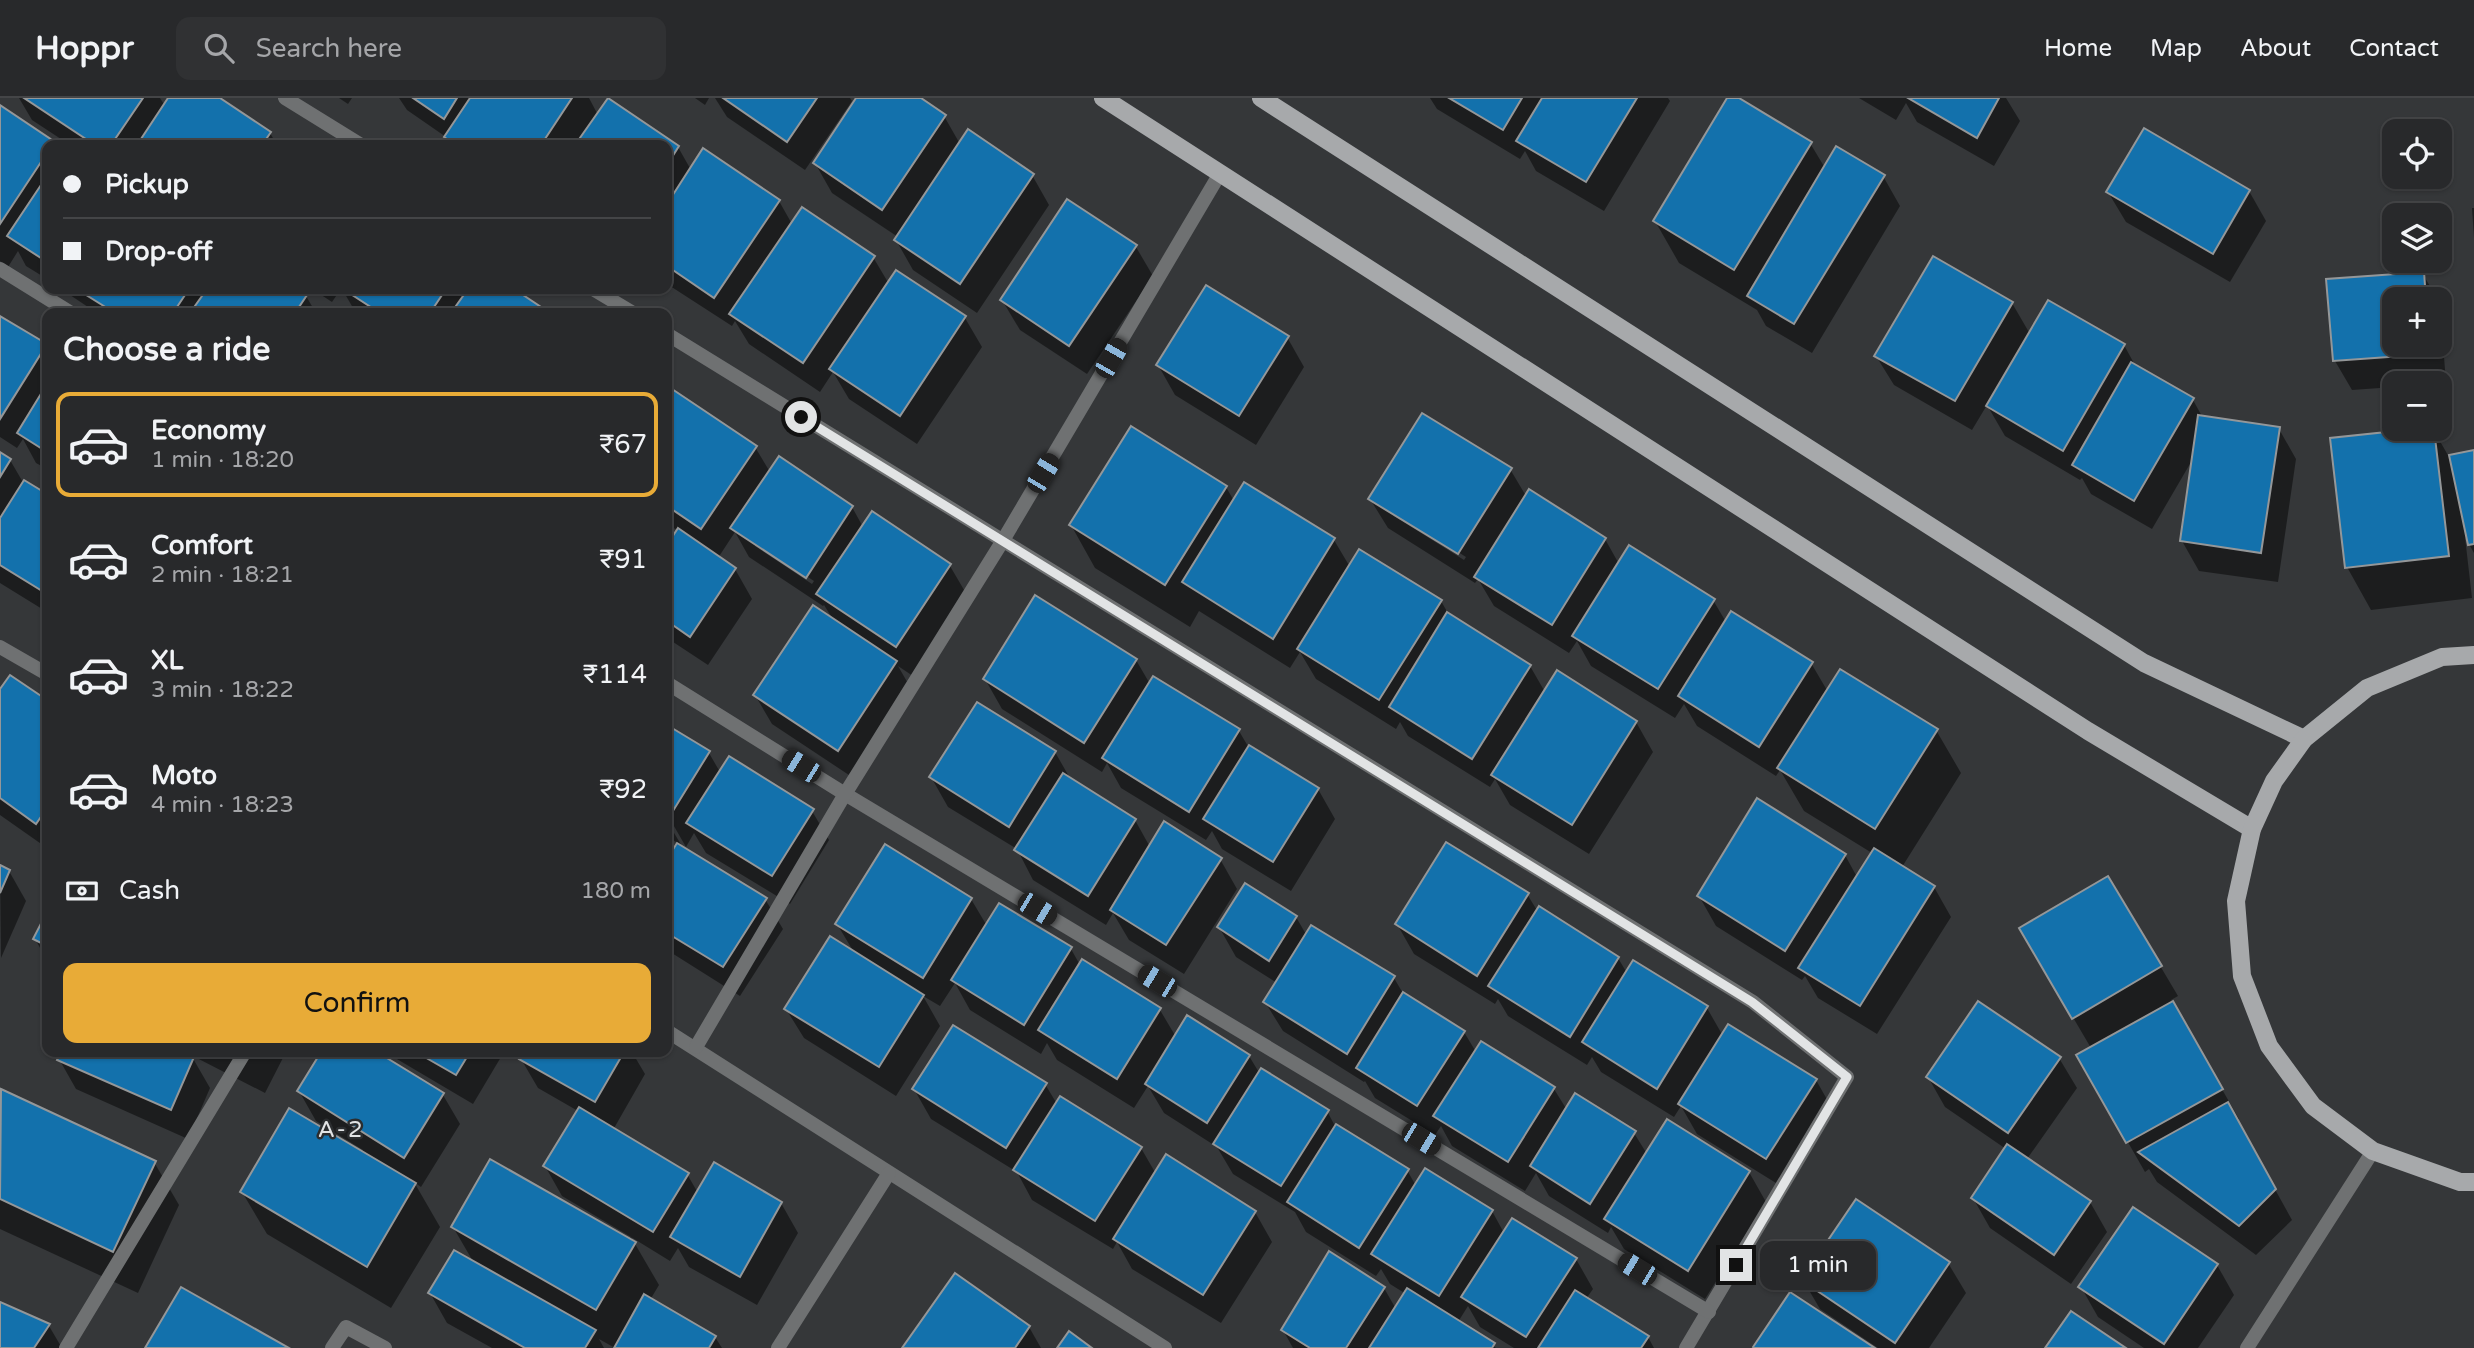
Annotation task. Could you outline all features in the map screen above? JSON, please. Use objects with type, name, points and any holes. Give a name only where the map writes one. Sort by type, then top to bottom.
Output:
[{"type":"main road","points":[[1103,98],[2088,732],[2252,829]]},
{"type":"main road","points":[[1261,98],[2144,663],[2304,739]]},
{"type":"main road","points":[[2474,655],[2442,657],[2367,688],[2304,739],[2274,782],[2252,829],[2236,901],[2242,976],[2269,1046],[2313,1106],[2373,1151],[2460,1182],[2474,1182]]},
{"type":"street","points":[[285,98],[353,140]]},
{"type":"street","points":[[696,1047],[845,794],[1002,542],[1219,175]]},
{"type":"street","points":[[0,269],[63,308]]},
{"type":"street","points":[[601,294],[625,308]]},
{"type":"street","points":[[672,337],[1752,1002],[1847,1077],[1686,1348]]},
{"type":"street","points":[[0,647],[42,671]]},
{"type":"street","points":[[672,686],[845,794],[1709,1312]]},
{"type":"street","points":[[672,1034],[1166,1348]]},
{"type":"street","points":[[66,1348],[242,1057]]},
{"type":"street","points":[[2247,1348],[2373,1151]]},
{"type":"street","points":[[778,1348],[889,1173]]},
{"type":"street","points":[[331,1348],[346,1327],[385,1348]]},
{"type":"building","points":[[24,98],[143,98],[114,140],[87,140]]},
{"type":"building","points":[[168,98],[220,98],[271,132],[265,140],[140,140]]},
{"type":"building","points":[[413,98],[457,98],[444,119]]},
{"type":"building","points":[[470,98],[572,98],[544,140],[448,140],[444,137]]},
{"type":"building","points":[[608,98],[670,140],[579,140]]},
{"type":"building","points":[[723,98],[817,98],[787,142]]},
{"type":"building","points":[[856,98],[921,98],[946,115],[882,210],[813,163]]},
{"type":"building","points":[[1449,98],[1522,98],[1503,130]]},
{"type":"building","points":[[1542,98],[1637,98],[1586,182],[1516,141]]},
{"type":"building","points":[[1727,98],[1739,98],[1812,142],[1734,270],[1653,221]]},
{"type":"building","points":[[1908,98],[1999,98],[1977,138]]},
{"type":"building","points":[[0,105],[52,140],[42,140],[42,161],[0,224]]},
{"type":"building","points":[[2144,128],[2250,190],[2213,254],[2106,192]]},
{"type":"building","points":[[968,129],[1034,174],[960,284],[894,240]]},
{"type":"building","points":[[672,141],[679,146],[672,157]]},
{"type":"building","points":[[1836,146],[1885,175],[1794,324],[1747,296]]},
{"type":"building","points":[[703,148],[780,200],[714,298],[672,269],[672,196]]},
{"type":"building","points":[[42,184],[42,259],[7,236]]},
{"type":"building","points":[[1067,199],[1137,245],[1069,346],[1000,300]]},
{"type":"building","points":[[802,207],[875,256],[803,363],[729,314]]},
{"type":"building","points":[[1933,256],[2013,302],[1955,401],[1874,356]]},
{"type":"building","points":[[896,270],[966,316],[900,416],[829,369]]},
{"type":"building","points":[[2424,273],[2425,287],[2382,287],[2382,357],[2388,357],[2333,361],[2326,279]]},
{"type":"building","points":[[1206,285],[1289,336],[1239,416],[1156,365]]},
{"type":"building","points":[[85,294],[186,294],[176,308],[107,308]]},
{"type":"building","points":[[203,294],[307,295],[298,308],[194,308]]},
{"type":"building","points":[[351,294],[443,294],[433,308],[372,308]]},
{"type":"building","points":[[464,294],[522,294],[542,308],[455,308]]},
{"type":"building","points":[[2048,300],[2125,344],[2063,451],[1986,406]]},
{"type":"building","points":[[0,316],[42,341],[42,352],[0,419]]},
{"type":"building","points":[[2131,362],[2194,398],[2134,501],[2072,465]]},
{"type":"building","points":[[672,389],[757,446],[701,529],[672,509]]},
{"type":"building","points":[[42,392],[42,449],[17,433]]},
{"type":"building","points":[[1422,413],[1512,468],[1458,554],[1368,499]]},
{"type":"building","points":[[2198,415],[2280,427],[2261,553],[2180,541]]},
{"type":"building","points":[[1131,426],[1227,486],[1165,585],[1069,525]]},
{"type":"building","points":[[2382,432],[2382,441],[2435,441],[2449,556],[2345,568],[2330,438]]},
{"type":"building","points":[[2474,450],[2474,544],[2468,545],[2449,455]]},
{"type":"building","points":[[0,452],[11,459],[0,477]]},
{"type":"building","points":[[779,456],[853,506],[806,578],[730,528]]},
{"type":"building","points":[[24,480],[42,491],[42,591],[0,565],[0,518]]},
{"type":"building","points":[[1244,482],[1335,538],[1273,639],[1182,582]]},
{"type":"building","points":[[1529,489],[1606,538],[1552,625],[1474,577]]},
{"type":"building","points":[[872,511],[951,564],[896,647],[816,594]]},
{"type":"building","points":[[678,528],[736,568],[690,637],[672,624],[672,537]]},
{"type":"building","points":[[1629,545],[1715,599],[1658,689],[1572,636]]},
{"type":"building","points":[[1359,549],[1442,600],[1379,700],[1297,649]]},
{"type":"building","points":[[1035,595],[1137,659],[1084,743],[983,679]]},
{"type":"building","points":[[813,605],[897,661],[838,751],[753,695]]},
{"type":"building","points":[[1731,611],[1813,662],[1759,747],[1678,696]]},
{"type":"building","points":[[1447,612],[1531,665],[1472,759],[1389,707]]},
{"type":"building","points":[[1840,669],[1938,729],[1875,829],[1777,768]]},
{"type":"building","points":[[1557,670],[1637,721],[1572,825],[1491,775]]},
{"type":"building","points":[[10,675],[42,697],[42,815],[36,824],[0,798],[0,689]]},
{"type":"building","points":[[1153,676],[1240,729],[1189,812],[1102,758]]},
{"type":"building","points":[[977,702],[1056,751],[1009,827],[929,777]]},
{"type":"building","points":[[672,728],[710,751],[672,813]]},
{"type":"building","points":[[1249,745],[1319,788],[1273,862],[1203,819]]},
{"type":"building","points":[[729,756],[814,809],[772,876],[686,823]]},
{"type":"building","points":[[1063,773],[1136,819],[1088,896],[1014,850]]},
{"type":"building","points":[[1757,798],[1846,854],[1785,951],[1697,896]]},
{"type":"building","points":[[1164,821],[1222,858],[1166,945],[1110,910]]},
{"type":"building","points":[[1446,842],[1529,893],[1477,976],[1395,924]]},
{"type":"building","points":[[677,843],[767,898],[723,967],[672,936],[672,851]]},
{"type":"building","points":[[885,844],[972,898],[923,978],[835,924]]},
{"type":"building","points":[[1874,848],[1935,886],[1860,1006],[1798,968]]},
{"type":"building","points":[[0,865],[10,870],[0,893]]},
{"type":"building","points":[[2108,876],[2162,966],[2072,1019],[2019,928]]},
{"type":"building","points":[[1245,883],[1297,916],[1269,961],[1217,927]]},
{"type":"building","points":[[999,903],[1072,947],[1024,1025],[951,980]]},
{"type":"building","points":[[1539,906],[1619,957],[1570,1037],[1488,986]]},
{"type":"building","points":[[42,922],[42,944],[33,939]]},
{"type":"building","points":[[1311,925],[1395,976],[1347,1054],[1263,1002]]},
{"type":"building","points":[[830,936],[924,995],[879,1067],[784,1009]]},
{"type":"building","points":[[1082,959],[1161,1008],[1117,1079],[1038,1030]]},
{"type":"building","points":[[1633,960],[1708,1006],[1657,1089],[1582,1042]]},
{"type":"building","points":[[1403,992],[1465,1031],[1417,1106],[1356,1068]]},
{"type":"building","points":[[1978,1001],[2061,1057],[2008,1133],[1926,1077]]},
{"type":"building","points":[[2173,1001],[2223,1089],[2126,1143],[2076,1055]]},
{"type":"building","points":[[1187,1015],[1250,1055],[1207,1123],[1145,1084]]},
{"type":"building","points":[[1728,1024],[1817,1079],[1766,1159],[1678,1104]]},
{"type":"building","points":[[953,1025],[1047,1083],[1006,1148],[912,1089]]},
{"type":"building","points":[[1481,1041],[1555,1087],[1508,1162],[1433,1116]]},
{"type":"building","points":[[58,1057],[194,1057],[171,1110],[57,1060]]},
{"type":"building","points":[[318,1057],[385,1057],[444,1093],[404,1158],[297,1091]]},
{"type":"building","points":[[425,1057],[467,1057],[456,1075]]},
{"type":"building","points":[[520,1057],[621,1057],[595,1102],[519,1059]]},
{"type":"building","points":[[1261,1068],[1329,1110],[1281,1186],[1213,1144]]},
{"type":"building","points":[[1,1089],[156,1161],[113,1252],[0,1199]]},
{"type":"building","points":[[1575,1093],[1636,1131],[1590,1204],[1530,1166]]},
{"type":"building","points":[[1060,1096],[1142,1147],[1095,1221],[1013,1170]]},
{"type":"building","points":[[2228,1102],[2276,1189],[2239,1226],[2138,1152]]},
{"type":"building","points":[[579,1107],[689,1173],[653,1232],[543,1166]]},
{"type":"building","points":[[289,1108],[416,1183],[367,1267],[240,1192]]},
{"type":"building","points":[[1667,1119],[1750,1171],[1688,1271],[1604,1219]]},
{"type":"building","points":[[1336,1124],[1409,1169],[1359,1248],[1287,1202]]},
{"type":"building","points":[[2007,1144],[2091,1201],[2054,1255],[1971,1198]]},
{"type":"building","points":[[1166,1154],[1256,1211],[1203,1295],[1113,1239]]},
{"type":"building","points":[[490,1159],[636,1242],[596,1310],[451,1227]]},
{"type":"building","points":[[714,1162],[782,1202],[740,1277],[670,1237]]},
{"type":"building","points":[[1425,1168],[1493,1210],[1439,1296],[1371,1254]]},
{"type":"building","points":[[1856,1199],[1950,1262],[1895,1343],[1801,1280]]},
{"type":"building","points":[[2133,1207],[2218,1264],[2164,1344],[2078,1287]]},
{"type":"building","points":[[1512,1218],[1577,1258],[1526,1337],[1461,1297]]},
{"type":"building","points":[[454,1250],[596,1330],[585,1348],[525,1348],[428,1293]]},
{"type":"building","points":[[1329,1251],[1385,1287],[1346,1348],[1310,1348],[1281,1330]]},
{"type":"building","points":[[955,1273],[1030,1326],[1015,1348],[902,1348]]},
{"type":"building","points":[[181,1287],[289,1348],[145,1348]]},
{"type":"building","points":[[1407,1288],[1495,1343],[1492,1348],[1369,1348]]},
{"type":"building","points":[[1575,1290],[1649,1336],[1641,1348],[1538,1348]]},
{"type":"building","points":[[1790,1292],[1875,1348],[1754,1348]]},
{"type":"building","points":[[644,1294],[716,1336],[709,1348],[614,1348]]},
{"type":"building","points":[[0,1302],[50,1324],[34,1348],[0,1348]]},
{"type":"building","points":[[2071,1311],[2126,1348],[2045,1348]]},
{"type":"building","points":[[1069,1331],[1092,1348],[1057,1348]]},
{"type":"district","name":"A-2","points":[[341,1129]]},
{"type":"route","points":[[801,417],[1752,1002],[1847,1077],[1736,1265]]}]
